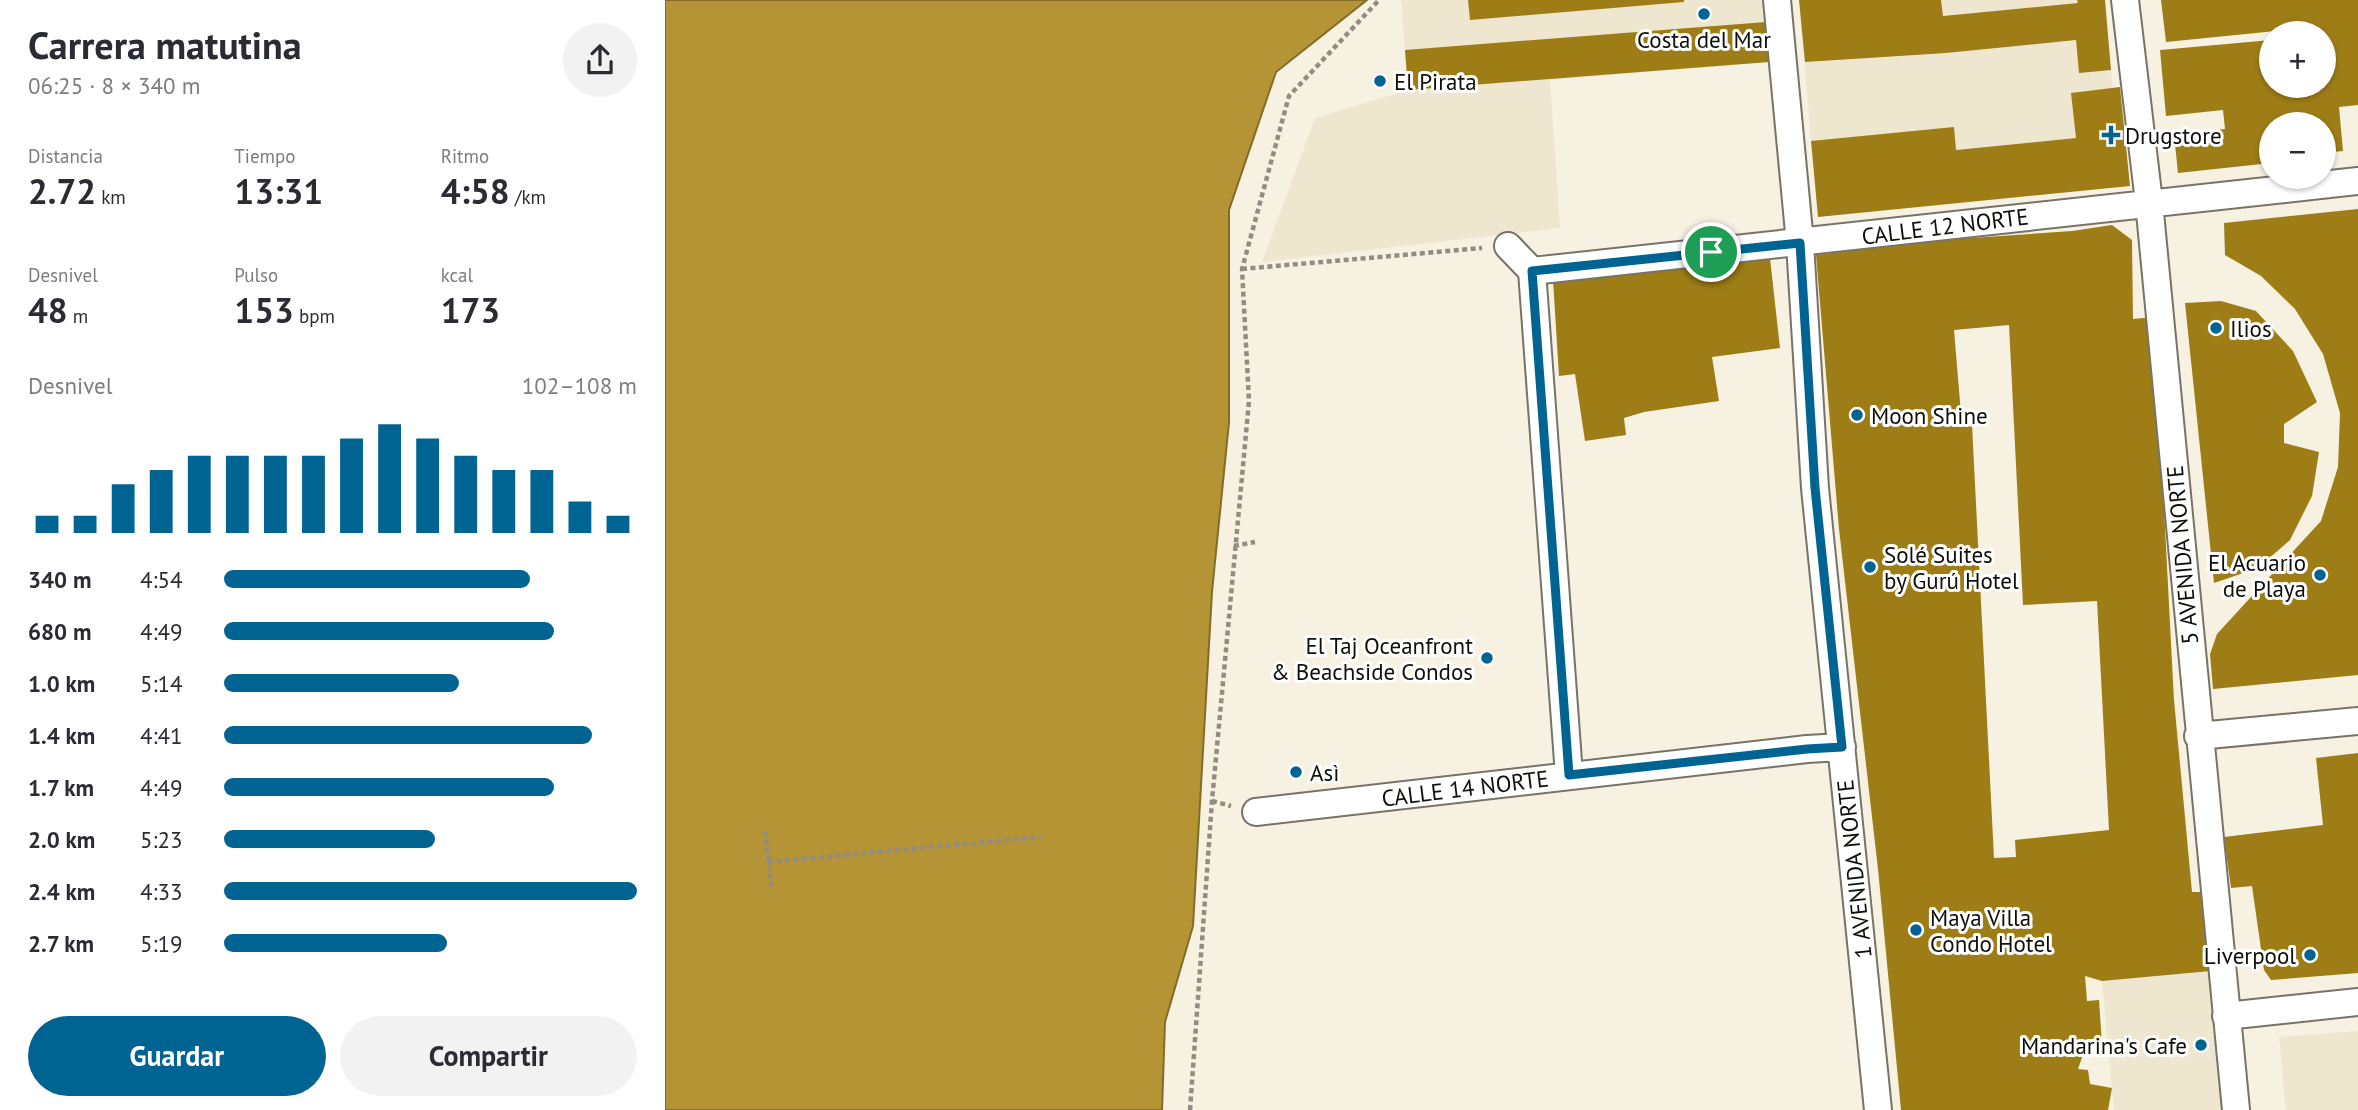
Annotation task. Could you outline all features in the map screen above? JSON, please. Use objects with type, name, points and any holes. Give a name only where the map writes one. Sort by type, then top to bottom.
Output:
[{"type":"street","name":"1 AVENIDA NORTE","points":[[1777,0],[1800,243],[1815,488],[1878,1110]]},
{"type":"street","name":"5 AVENIDA NORTE","points":[[2125,0],[2149,202],[2198,736],[2236,1110]]},
{"type":"street","name":"CALLE 12 NORTE","points":[[1532,271],[2358,181]]},
{"type":"street","points":[[1508,246],[1532,271],[1569,775]]},
{"type":"street","points":[[2198,736],[2358,721]]},
{"type":"street","name":"CALLE 14 NORTE","points":[[1256,813],[1569,775],[1842,747]]},
{"type":"street","points":[[2226,1016],[2358,1002]]},
{"type":"path","points":[[1190,1110],[1234,546],[1249,401],[1242,269],[1289,96],[1379,0]]},
{"type":"path","points":[[1242,269],[1508,246]]},
{"type":"path","points":[[1234,546],[1255,542]]},
{"type":"path","points":[[765,831],[772,889]]},
{"type":"path","points":[[768,862],[1041,837]]},
{"type":"shaded area","points":[[665,0],[1367,0],[1276,72],[1229,210],[1229,422],[1212,592],[1193,926],[1165,1022],[1162,1110],[665,1110]]},
{"type":"shaded area","points":[[1401,0],[1764,0],[1769,62],[1550,80],[1560,228],[1262,262],[1315,118],[1408,90]]},
{"type":"shaded area","points":[[1799,0],[2077,0],[2078,3],[1946,53],[2076,40],[2079,72],[2111,70],[2113,88],[2071,93],[2076,138],[1956,150],[1811,141]]},
{"type":"shaded area","points":[[2211,971],[2223,1110],[2114,1110],[2102,981]]},
{"type":"shaded area","points":[[2358,1031],[2358,1110],[2286,1110],[2279,1037]]},
{"type":"building","points":[[1468,0],[1684,0],[1684,2],[1470,20]]},
{"type":"building","points":[[1799,0],[1941,0],[1943,16],[2078,3],[2077,0],[2105,0],[2111,70],[2079,73],[2076,40],[1946,53],[1805,62]]},
{"type":"building","points":[[2161,0],[2358,0],[2358,105],[2339,107],[2343,151],[2336,152],[2336,112],[2259,112],[2259,164],[2178,173],[2174,134],[2225,129],[2223,110],[2166,116],[2160,50],[2259,41],[2259,98],[2336,98],[2336,21],[2259,21],[2259,33],[2166,42]]},
{"type":"building","points":[[1766,22],[1769,62],[1408,90],[1405,50]]},
{"type":"building","points":[[2120,87],[2130,186],[1818,217],[1811,141],[1954,127],[1956,150],[2076,138],[2071,93]]},
{"type":"building","points":[[2358,209],[2358,675],[2213,689],[2210,654],[2217,634],[2321,521],[2338,467],[2340,413],[2323,354],[2295,309],[2261,276],[2225,255],[2224,223]]},
{"type":"building","points":[[2112,225],[2132,240],[2133,319],[2154,317],[2174,700],[2192,892],[2204,892],[2211,971],[2102,981],[2085,976],[2087,1001],[2099,1000],[2102,1044],[2086,1046],[2078,1069],[2088,1070],[2090,1084],[2112,1088],[2108,1110],[1901,1110],[1878,869],[1839,529],[1816,255],[1928,241],[2072,231]],"holes":[[[2009,325],[2023,605],[2097,601],[2109,830],[2015,840],[2016,857],[1994,858],[1972,425],[1962,426],[1954,330]]]},
{"type":"building","points":[[1770,258],[1780,348],[1712,357],[1719,401],[1644,412],[1624,418],[1626,435],[1585,441],[1575,374],[1559,376],[1553,280]]},
{"type":"building","points":[[2221,301],[2256,311],[2293,351],[2317,402],[2284,424],[2284,443],[2319,452],[2312,496],[2290,540],[2258,568],[2214,583],[2185,303]]},
{"type":"building","points":[[2358,753],[2358,973],[2271,980],[2264,970],[2252,886],[2231,888],[2224,837],[2323,825],[2316,758]]},
{"type":"place","name":"Costa del Mar","points":[[1704,14]]},
{"type":"place","name":"El Pirata","points":[[1380,81]]},
{"type":"place","name":"Drugstore","points":[[2111,135]]},
{"type":"place","name":"Ilios","points":[[2216,328]]},
{"type":"place","name":"Moon Shine","points":[[1857,415]]},
{"type":"place","name":"Solé Suites by Gurú Hotel","points":[[1870,567]]},
{"type":"place","name":"El Acuario de Playa","points":[[2320,575]]},
{"type":"place","name":"El Taj Oceanfront & Beachside Condos","points":[[1487,658]]},
{"type":"place","name":"Asì","points":[[1296,772]]},
{"type":"place","name":"Maya Villa Condo Hotel","points":[[1916,930]]},
{"type":"place","name":"Liverpool","points":[[2310,955]]},
{"type":"place","name":"Mandarina's Cafe","points":[[2201,1045]]},
{"type":"route","points":[[1800,243],[1815,488],[1842,747],[1569,775],[1532,271],[1711,252],[1800,243]]}]
